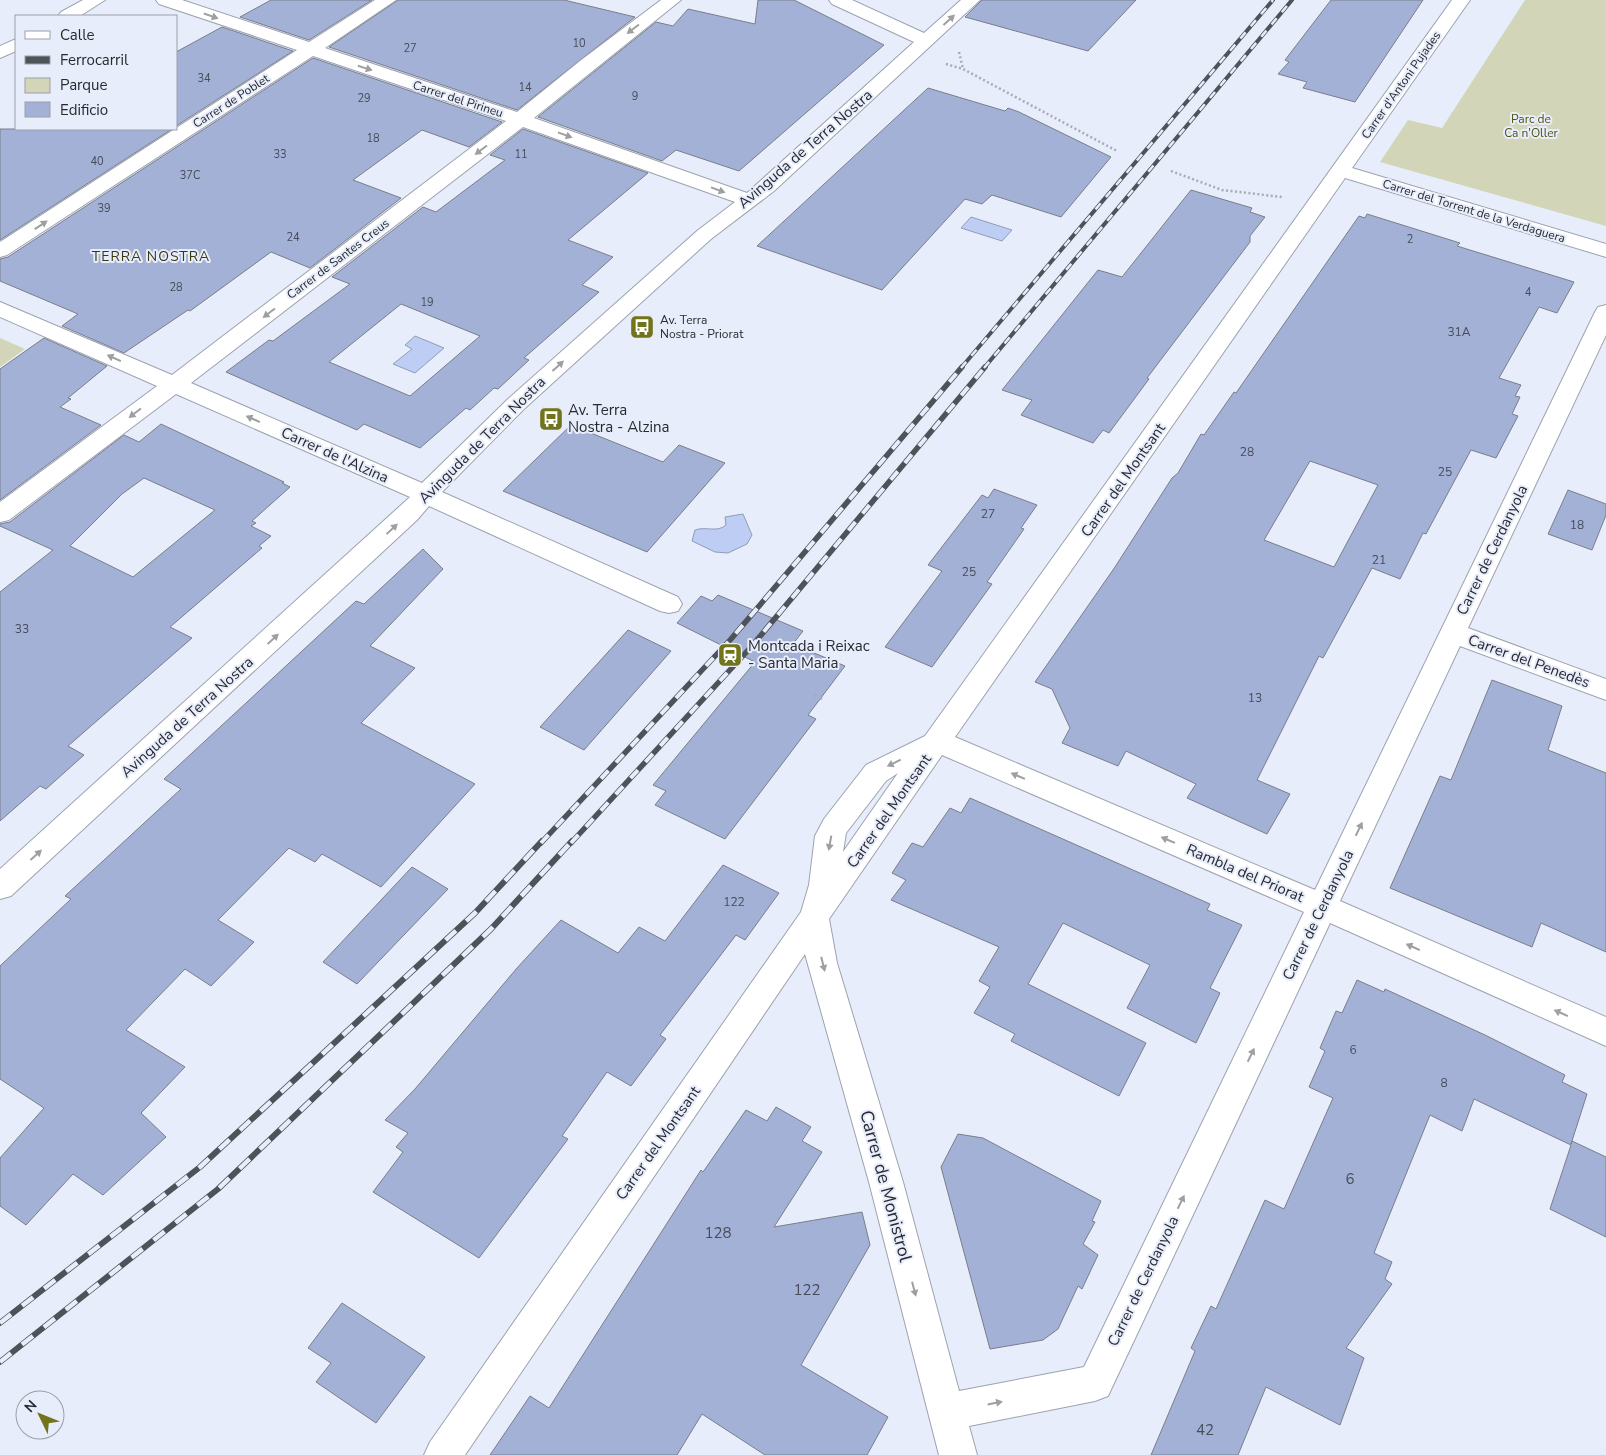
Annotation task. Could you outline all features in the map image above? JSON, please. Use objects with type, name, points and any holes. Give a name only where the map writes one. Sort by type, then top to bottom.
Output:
[{"type":"street","points":[[68,15],[96,0]]},
{"type":"street","name":"Carrer del Pirineu","points":[[165,0],[519,119],[749,200]]},
{"type":"street","name":"Carrer de Poblet","points":[[0,251],[387,0]]},
{"type":"street","name":"Carrer de Santes Creus","points":[[0,514],[174,385],[672,0]]},
{"type":"street","points":[[838,0],[926,41]]},
{"type":"street","name":"Avinguda de Terra Nostra","points":[[0,887],[401,521],[445,473],[516,404],[704,234],[767,187],[971,0]]},
{"type":"street","name":"Carrer d'Antoni Pujades","points":[[1342,171],[1461,0]]},
{"type":"street","points":[[0,53],[15,45]]},
{"type":"street","name":"Carrer del Torrent de la Verdaguera","points":[[1342,171],[1606,251]]},
{"type":"street","name":"Carrer del Montsant","points":[[443,1455],[814,916],[1342,171]]},
{"type":"street","name":"Carrer de l'Alzina","points":[[0,309],[426,495],[668,604]]},
{"type":"street","name":"Carrer de Cerdanyola","points":[[947,1412],[1095,1383],[1606,312]]},
{"type":"street","name":"Carrer del Penedès","points":[[1453,633],[1606,690]]},
{"type":"street","name":"Rambla del Priorat","points":[[938,742],[1322,906],[1606,1032]]},
{"type":"street","name":"Carrer de Monistrol","points":[[814,916],[822,963],[886,1182],[958,1455]]},
{"type":"path","points":[[946,64],[963,68],[1072,130],[1117,150]]},
{"type":"path","points":[[1171,171],[1222,190],[1288,198]]},
{"type":"path","points":[[814,695],[824,700]]},
{"type":"green space","name":"Parc de Ca n'Oller","points":[[1525,0],[1606,0],[1606,226],[1380,162],[1408,120],[1442,128]]},
{"type":"green space","points":[[0,338],[25,349],[0,367]]},
{"type":"water","points":[[971,217],[1012,230],[1002,241],[961,228]]},
{"type":"water","points":[[415,336],[444,348],[415,373],[393,364],[412,349],[405,345]]},
{"type":"water","points":[[743,514],[752,535],[747,544],[728,553],[715,552],[692,541],[695,530],[719,529],[726,525],[725,517]]},
{"type":"building","points":[[271,0],[372,0],[309,40],[240,17]]},
{"type":"building","points":[[398,0],[564,0],[635,17],[517,110],[329,47]]},
{"type":"building","points":[[758,0],[794,0],[884,45],[739,171],[676,150],[662,161],[538,117],[656,22],[673,26],[688,9],[755,24]]},
{"type":"building","points":[[982,0],[1136,0],[1088,51],[965,17]]},
{"type":"building","points":[[1331,0],[1423,0],[1355,102],[1303,88],[1307,82],[1278,74],[1289,62],[1285,60]]},
{"type":"building","points":[[222,27],[293,51],[178,125],[178,51]]},
{"type":"building","points":[[313,58],[502,122],[469,147],[422,130],[353,180],[401,198],[310,268],[271,252],[190,311],[188,310],[124,353],[62,326],[78,314],[0,281],[0,259],[8,257]]},
{"type":"building","points":[[928,88],[1005,111],[1008,108],[1019,112],[1111,157],[1061,217],[992,195],[982,204],[965,199],[882,290],[757,246]]},
{"type":"building","points":[[0,129],[170,130],[0,240]]},
{"type":"building","points":[[523,129],[648,173],[568,240],[613,257],[582,285],[599,292],[524,358],[529,360],[498,389],[494,388],[470,410],[466,408],[420,448],[364,424],[357,430],[226,372],[269,340],[273,341],[350,284],[332,277],[423,207],[436,212],[505,160],[490,155]],"holes":[[[401,304],[480,336],[410,396],[329,362]]]},
{"type":"building","points":[[1191,190],[1252,208],[1250,212],[1265,217],[1250,236],[1250,242],[1147,378],[1149,379],[1109,433],[1103,430],[1093,443],[1021,415],[1032,400],[1002,390],[1098,270],[1122,277]]},
{"type":"building","points":[[1367,214],[1460,243],[1457,246],[1574,282],[1557,313],[1539,307],[1499,378],[1521,385],[1515,396],[1520,397],[1512,414],[1518,416],[1496,458],[1471,450],[1426,534],[1423,533],[1400,579],[1372,568],[1323,658],[1319,656],[1257,780],[1290,794],[1267,834],[1187,798],[1196,784],[1126,751],[1118,766],[1062,743],[1070,728],[1052,689],[1035,682],[1115,567],[1172,478],[1178,473],[1201,434],[1204,435],[1234,392],[1236,393],[1359,216],[1365,218]],"holes":[[[1310,461],[1378,485],[1334,567],[1264,540]]]},
{"type":"building","points":[[44,338],[107,366],[68,398],[71,399],[60,407],[101,425],[0,500],[0,369]]},
{"type":"building","points":[[161,424],[284,482],[282,483],[290,487],[252,521],[256,523],[251,526],[271,536],[259,546],[262,548],[170,627],[192,638],[68,746],[84,755],[46,789],[40,786],[0,821],[0,592],[53,550],[0,526],[0,524],[10,522],[124,435],[139,442]],"holes":[[[144,478],[215,510],[133,577],[70,546],[122,494]]]},
{"type":"building","points":[[571,425],[663,462],[679,445],[725,463],[647,552],[503,491]]},
{"type":"building","points":[[994,489],[1037,505],[1021,528],[1024,529],[987,582],[992,584],[932,667],[885,647],[942,571],[928,565],[982,495],[988,498]]},
{"type":"building","points":[[1568,490],[1606,504],[1606,515],[1592,550],[1548,534]]},
{"type":"building","points":[[423,549],[443,569],[370,646],[415,668],[361,723],[475,784],[381,887],[322,854],[315,862],[289,848],[218,920],[254,942],[211,986],[185,969],[126,1030],[185,1067],[141,1113],[166,1137],[103,1195],[73,1174],[26,1225],[0,1206],[0,1158],[44,1108],[0,1079],[0,966],[71,899],[65,896],[181,789],[164,779],[356,601],[364,604]]},
{"type":"building","points":[[718,595],[803,631],[793,644],[845,666],[808,715],[816,719],[725,839],[655,805],[666,791],[653,785],[755,662],[677,623],[701,596],[712,601]]},
{"type":"building","points":[[628,630],[671,651],[584,750],[540,727]]},
{"type":"building","points":[[1492,680],[1562,706],[1548,750],[1606,773],[1606,952],[1541,923],[1532,947],[1390,888],[1440,776],[1451,780]]},
{"type":"building","points":[[970,798],[1210,904],[1207,910],[1242,925],[1210,988],[1220,993],[1196,1043],[1127,1008],[1150,965],[1063,923],[1028,984],[1146,1043],[1119,1096],[1011,1041],[1015,1034],[974,1013],[990,987],[979,981],[999,947],[891,900],[906,880],[892,873],[912,843],[923,847],[950,808],[961,813]]},
{"type":"building","points":[[723,865],[779,893],[745,940],[736,935],[660,1035],[666,1039],[631,1086],[607,1072],[562,1136],[568,1139],[479,1258],[373,1192],[403,1152],[396,1147],[408,1133],[385,1120],[415,1089],[517,968],[561,920],[618,953],[639,927],[665,941]]},
{"type":"building","points":[[412,867],[448,889],[357,984],[323,962]]},
{"type":"building","points":[[1357,980],[1384,992],[1385,989],[1485,1035],[1565,1075],[1562,1082],[1587,1094],[1571,1144],[1572,1141],[1606,1157],[1606,1237],[1550,1209],[1571,1145],[1474,1099],[1462,1131],[1430,1115],[1374,1253],[1392,1262],[1385,1279],[1392,1284],[1346,1348],[1364,1358],[1340,1425],[1266,1387],[1238,1455],[1151,1455],[1195,1351],[1191,1348],[1211,1306],[1216,1309],[1265,1200],[1284,1209],[1333,1098],[1309,1087],[1325,1051],[1320,1048],[1336,1011],[1342,1013]]},
{"type":"building","points":[[776,1107],[811,1127],[802,1141],[822,1152],[774,1227],[862,1212],[870,1245],[801,1365],[888,1417],[867,1455],[765,1455],[702,1414],[677,1455],[490,1455],[530,1396],[549,1408],[701,1170],[703,1172],[746,1110],[767,1121]]},
{"type":"building","points":[[958,1134],[983,1138],[1101,1201],[1092,1221],[1095,1222],[1083,1244],[1098,1255],[1082,1289],[1078,1286],[1058,1329],[1043,1340],[990,1349],[941,1167]]},
{"type":"building","points":[[342,1303],[425,1357],[376,1423],[316,1382],[331,1363],[308,1348]]},
{"type":"railway","points":[[961,368],[1273,0]]},
{"type":"railway","points":[[984,368],[1292,0]]},
{"type":"railway","points":[[541,843],[731,639],[962,367]]},
{"type":"railway","points":[[571,843],[751,647],[985,367]]},
{"type":"railway","points":[[0,1323],[200,1167],[475,913],[542,841]]},
{"type":"railway","points":[[0,1362],[218,1189],[491,929],[572,841]]},
{"type":"place","name":"Av. Terra Nostra - Priorat","points":[[642,327]]},
{"type":"place","name":"Av. Terra Nostra - Alzina","points":[[551,419]]},
{"type":"place","name":"Montcada i Reixac - Santa Maria","points":[[730,655]]},
{"type":"district","name":"TERRA NOSTRA","points":[[151,256]]}]
